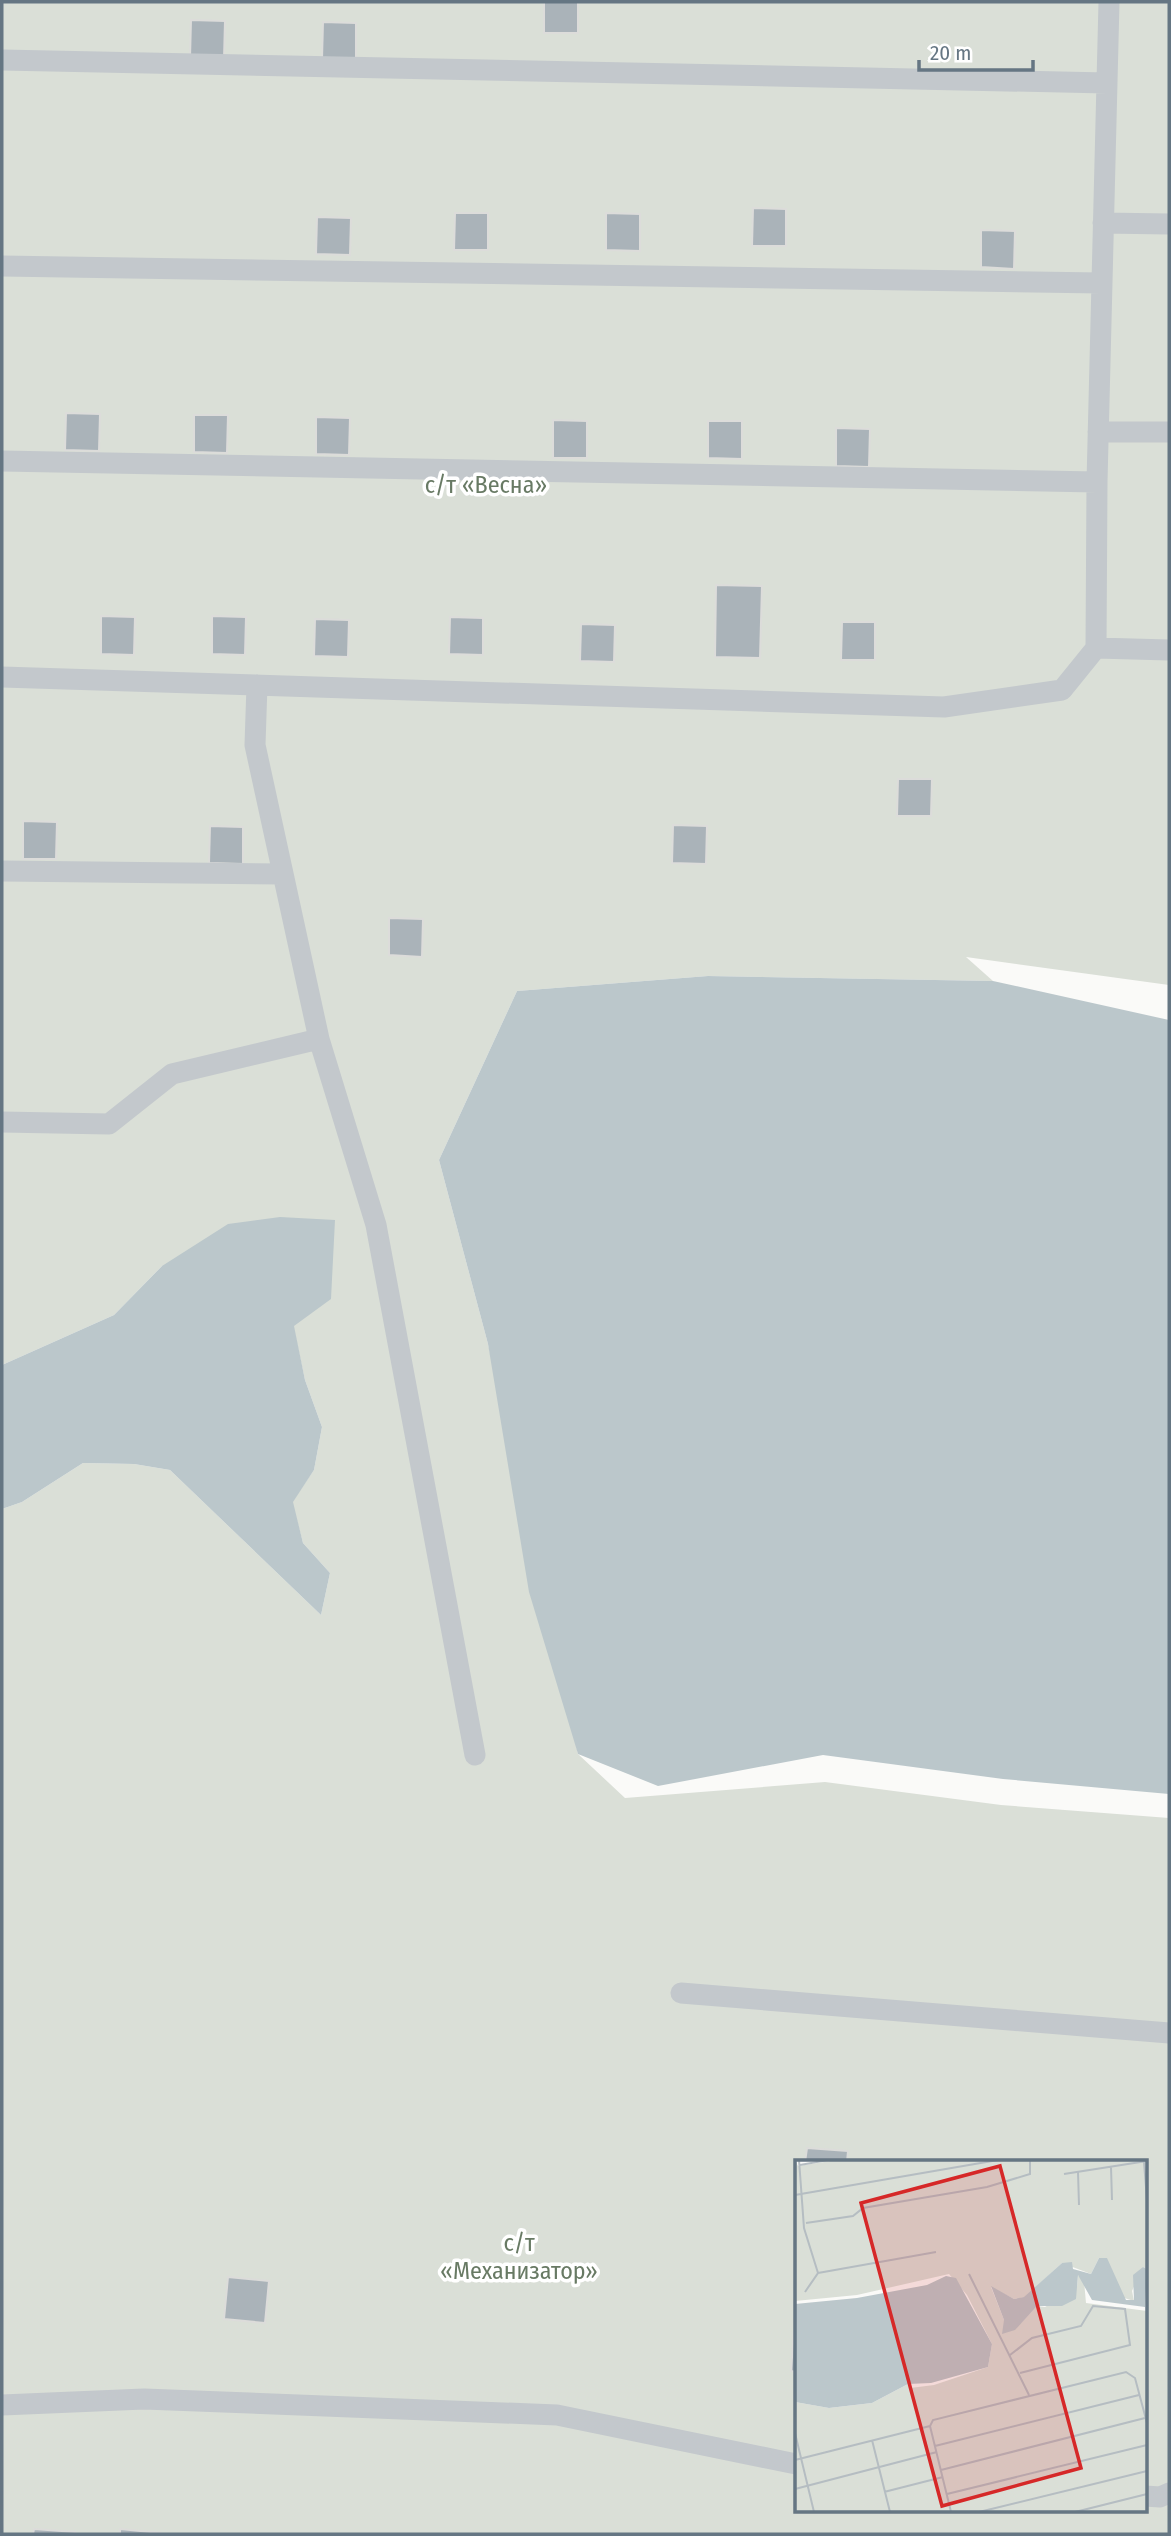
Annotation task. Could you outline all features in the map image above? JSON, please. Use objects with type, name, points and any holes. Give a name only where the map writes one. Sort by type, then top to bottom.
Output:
[{"type":"lane","points":[[2,677],[944,707],[1062,690],[1096,649],[1098,432],[1109,2]]},
{"type":"lane","points":[[2,60],[1107,83]]},
{"type":"lane","points":[[1103,223],[1169,224]]},
{"type":"lane","points":[[2,266],[1101,283]]},
{"type":"lane","points":[[1098,432],[1169,432]]},
{"type":"lane","points":[[2,461],[1097,482]]},
{"type":"lane","points":[[1096,649],[1169,650]]},
{"type":"lane","points":[[257,685],[255,745],[319,1039],[376,1225],[475,1755]]},
{"type":"lane","points":[[2,871],[283,874]]},
{"type":"lane","points":[[2,1122],[109,1124],[172,1074],[319,1039]]},
{"type":"lane","points":[[681,1993],[1169,2033]]},
{"type":"lane","points":[[2,2405],[144,2399],[558,2415],[795,2463]]},
{"type":"lane","points":[[1146,2496],[1160,2497],[1169,2493]]},
{"type":"green space","points":[[2,2],[1169,2],[1169,985],[966,957],[993,981],[708,976],[517,991],[439,1160],[488,1344],[578,1754],[625,1798],[825,1782],[1001,1805],[1169,1818],[1169,2534],[2,2534],[2,1509],[22,1502],[83,1463],[134,1464],[170,1470],[321,1615],[330,1573],[303,1543],[292,1502],[314,1470],[322,1427],[305,1380],[293,1325],[162,1266],[114,1315],[2,1365]]},
{"type":"shaded area","points":[[708,976],[993,981],[1169,1020],[1169,1794],[1003,1779],[823,1755],[658,1786],[578,1754],[529,1592],[488,1344],[439,1160],[517,991]]},
{"type":"shaded area","points":[[280,1217],[335,1220],[331,1299],[294,1326],[305,1380],[322,1427],[314,1470],[293,1502],[303,1543],[330,1573],[321,1615],[170,1470],[134,1464],[83,1463],[22,1502],[2,1509],[2,1365],[114,1315],[162,1266],[228,1224]]},
{"type":"building","points":[[544,2],[578,2],[578,33],[544,33]]},
{"type":"building","points":[[191,20],[225,21],[224,59],[190,58]]},
{"type":"building","points":[[323,22],[356,23],[356,60],[322,59]]},
{"type":"building","points":[[753,208],[786,209],[786,246],[752,246]]},
{"type":"building","points":[[455,213],[488,213],[488,250],[454,250]]},
{"type":"building","points":[[606,213],[640,214],[640,251],[606,250]]},
{"type":"building","points":[[317,217],[351,218],[350,255],[316,254]]},
{"type":"building","points":[[981,230],[1015,231],[1014,269],[981,267]]},
{"type":"building","points":[[66,413],[100,414],[99,451],[65,450]]},
{"type":"building","points":[[194,415],[228,415],[227,453],[194,452]]},
{"type":"building","points":[[316,417],[350,418],[349,455],[316,454]]},
{"type":"building","points":[[553,420],[587,421],[587,458],[553,458]]},
{"type":"building","points":[[708,421],[742,421],[742,459],[708,458]]},
{"type":"building","points":[[836,428],[870,429],[869,467],[836,466]]},
{"type":"building","points":[[716,585],[762,586],[760,658],[715,657]]},
{"type":"building","points":[[101,616],[135,617],[134,655],[101,654]]},
{"type":"building","points":[[212,616],[246,617],[245,655],[212,654]]},
{"type":"building","points":[[450,617],[483,618],[483,655],[449,654]]},
{"type":"building","points":[[315,619],[349,620],[348,657],[314,656]]},
{"type":"building","points":[[842,622],[875,622],[875,660],[841,660]]},
{"type":"building","points":[[581,624],[615,625],[614,662],[580,661]]},
{"type":"building","points":[[898,779],[932,779],[931,816],[897,816]]},
{"type":"building","points":[[23,821],[57,822],[56,859],[23,859]]},
{"type":"building","points":[[673,825],[707,826],[706,864],[672,863]]},
{"type":"building","points":[[210,826],[243,827],[243,864],[209,863]]},
{"type":"building","points":[[389,918],[423,919],[422,957],[389,955]]},
{"type":"building","points":[[807,2148],[848,2151],[847,2160],[805,2160]]},
{"type":"building","points":[[228,2277],[269,2281],[265,2323],[224,2319]]},
{"type":"building","points":[[794,2330],[795,2330],[795,2372],[791,2371]]},
{"type":"building","points":[[34,2529],[75,2532],[75,2534],[33,2534]]},
{"type":"building","points":[[120,2529],[161,2533],[161,2534],[120,2534]]},
{"type":"park label","name":"с/т «Весна»","points":[[486,485]]},
{"type":"park label","name":"с/т «Механизатор»","points":[[519,2257]]}]
